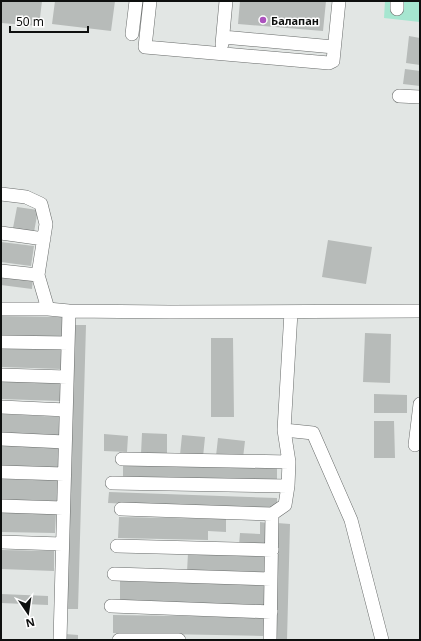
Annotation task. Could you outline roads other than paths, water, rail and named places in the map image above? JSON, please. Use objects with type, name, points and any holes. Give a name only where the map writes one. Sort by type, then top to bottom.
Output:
[{"type":"lane","points":[[132,34],[136,1]]},
{"type":"lane","points":[[150,1],[146,47],[329,63],[333,60],[339,1]]},
{"type":"lane","points":[[221,54],[226,1]]},
{"type":"lane","points":[[223,37],[334,47]]},
{"type":"lane","points":[[399,96],[420,97]]},
{"type":"lane","points":[[1,194],[26,197],[41,204],[46,224],[38,275],[48,309]]},
{"type":"lane","points":[[1,233],[44,240]]},
{"type":"lane","points":[[1,271],[38,275]]},
{"type":"lane","points":[[1,309],[170,312],[420,311]]},
{"type":"lane","points":[[60,640],[69,311]]},
{"type":"lane","points":[[121,509],[272,514],[285,505],[288,486],[289,462],[284,430],[291,312]]},
{"type":"lane","points":[[1,342],[68,344]]},
{"type":"lane","points":[[1,375],[67,377]]},
{"type":"lane","points":[[415,445],[420,404]]},
{"type":"lane","points":[[1,407],[66,410]]},
{"type":"lane","points":[[284,430],[313,433],[351,520],[382,640]]},
{"type":"lane","points":[[1,439],[65,442]]},
{"type":"lane","points":[[122,459],[289,462]]},
{"type":"lane","points":[[1,472],[64,474]]},
{"type":"lane","points":[[112,483],[288,486]]},
{"type":"lane","points":[[1,506],[63,508]]},
{"type":"lane","points":[[270,640],[272,514]]},
{"type":"lane","points":[[1,542],[62,544]]},
{"type":"lane","points":[[117,546],[272,550]]},
{"type":"lane","points":[[114,574],[271,579]]},
{"type":"lane","points":[[111,606],[271,612]]},
{"type":"lane","points":[[119,640],[179,640]]},
{"type":"place","name":"Балапан","points":[[263,20]]}]
